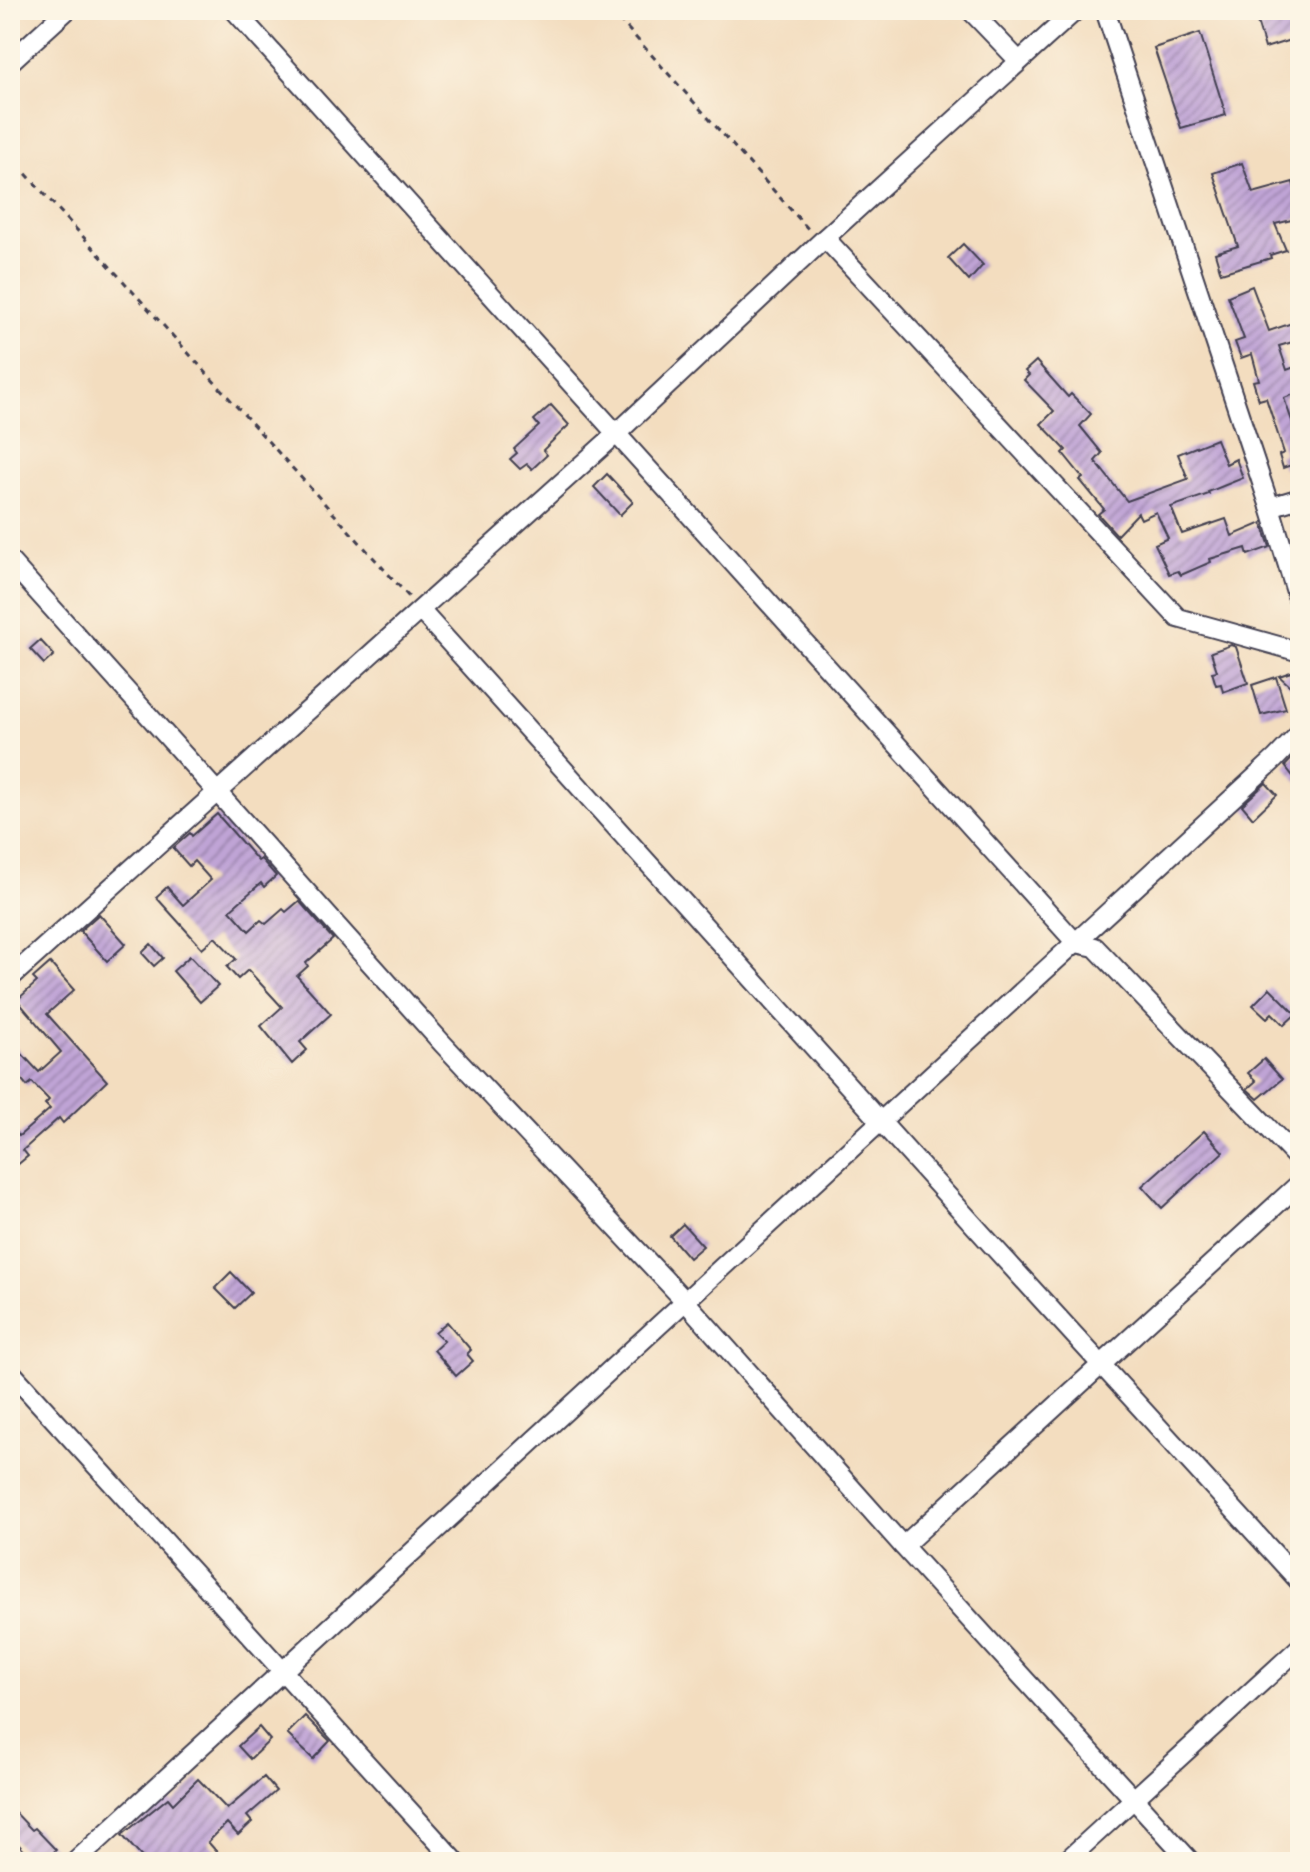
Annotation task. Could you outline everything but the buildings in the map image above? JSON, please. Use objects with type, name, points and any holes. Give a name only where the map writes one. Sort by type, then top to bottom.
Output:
[{"type":"street","points":[[10,62],[67,10]]},
{"type":"street","points":[[234,10],[1076,943],[1095,947],[1300,1161]]},
{"type":"street","points":[[970,10],[1019,61]]},
{"type":"street","points":[[10,978],[616,434],[822,239],[1076,10]]},
{"type":"street","points":[[1105,10],[1300,605]]},
{"type":"street","points":[[822,239],[1178,618],[1300,652]]},
{"type":"street","points":[[1270,507],[1300,498]]},
{"type":"street","points":[[10,561],[442,1043],[685,1301],[1191,1862]]},
{"type":"street","points":[[421,611],[1300,1582]]},
{"type":"street","points":[[75,1862],[883,1121],[1300,733]]},
{"type":"street","points":[[903,1546],[1300,1183]]},
{"type":"street","points":[[10,1371],[456,1862]]},
{"type":"street","points":[[1065,1862],[1300,1647]]},
{"type":"path","points":[[611,10],[822,239]]},
{"type":"path","points":[[10,156],[395,578],[421,611]]}]
